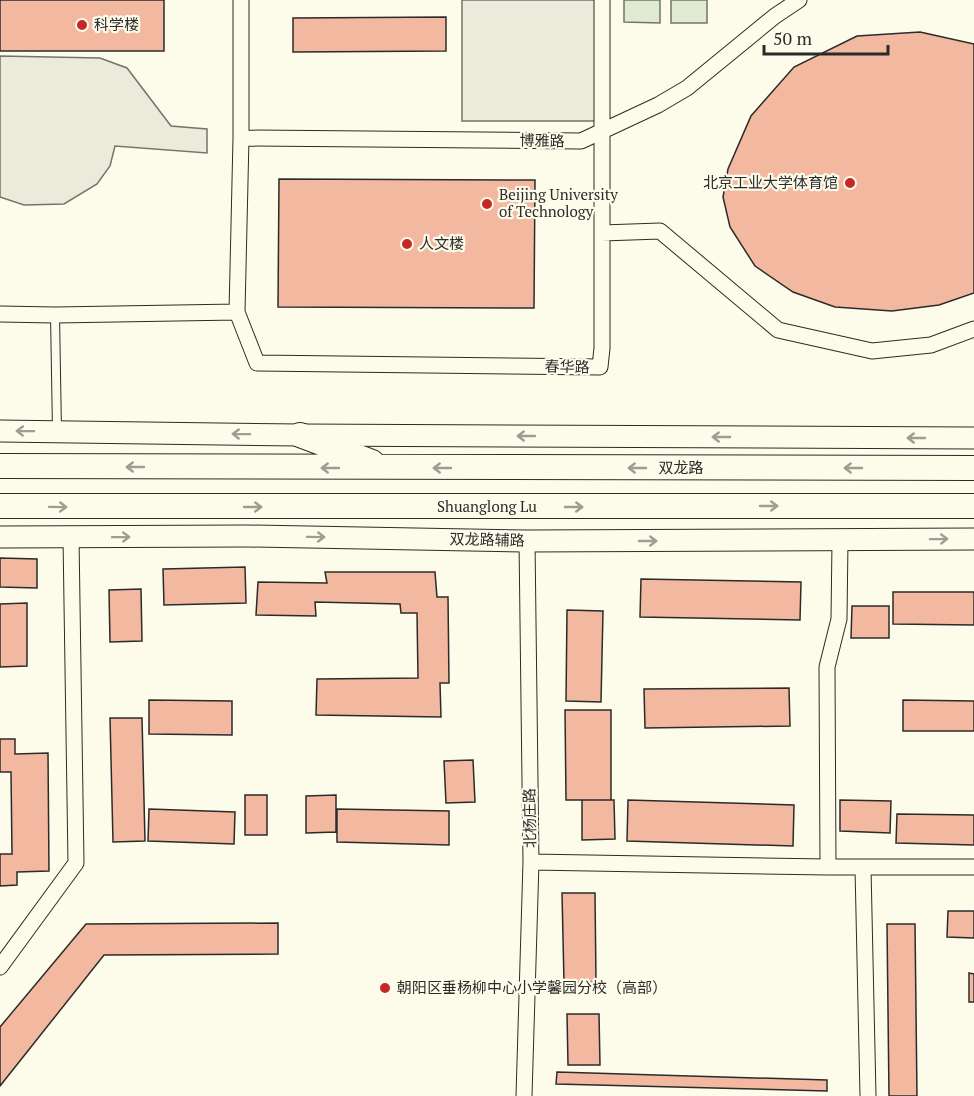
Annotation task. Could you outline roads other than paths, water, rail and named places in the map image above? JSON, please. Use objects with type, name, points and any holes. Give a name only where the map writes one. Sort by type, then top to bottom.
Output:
[{"type":"main road","points":[[0,431],[300,435],[974,438]]},
{"type":"main road","points":[[300,435],[388,468]]},
{"type":"main road","points":[[0,466],[388,468]]},
{"type":"main road","name":"双龙路","points":[[388,468],[974,468]]},
{"type":"main road","name":"Shuanglong Lu","points":[[0,506],[974,506]]},
{"type":"main road","name":"双龙路辅路","points":[[0,537],[248,536],[527,540],[974,539]]},
{"type":"street","points":[[0,314],[237,312],[241,0]]},
{"type":"street","name":"春华路","points":[[237,312],[257,363],[600,367],[602,348],[602,0]]},
{"type":"street","name":"博雅路","points":[[241,138],[581,141],[658,105],[687,87],[775,16],[799,0]]},
{"type":"street","points":[[602,233],[660,231],[778,330],[872,351],[931,345],[974,329]]},
{"type":"street","points":[[0,967],[76,863],[71,538]]},
{"type":"street","name":"北杨庄路","points":[[525,1096],[531,862],[527,540]]},
{"type":"street","points":[[828,867],[826,667],[839,619],[840,540]]},
{"type":"street","points":[[531,862],[863,868],[974,867]]},
{"type":"street","points":[[863,868],[868,1096]]},
{"type":"lane","points":[[55,315],[57,431]]},
{"type":"place","name":"科学楼","points":[[82,25]]},
{"type":"place","name":"北京工业大学体育馆","points":[[850,183]]},
{"type":"place","name":"Beijing University of Technology","points":[[487,204]]},
{"type":"place","name":"人文楼","points":[[407,244]]},
{"type":"place","name":"朝阳区垂杨柳中心小学馨园分校（高部）","points":[[385,988]]}]
